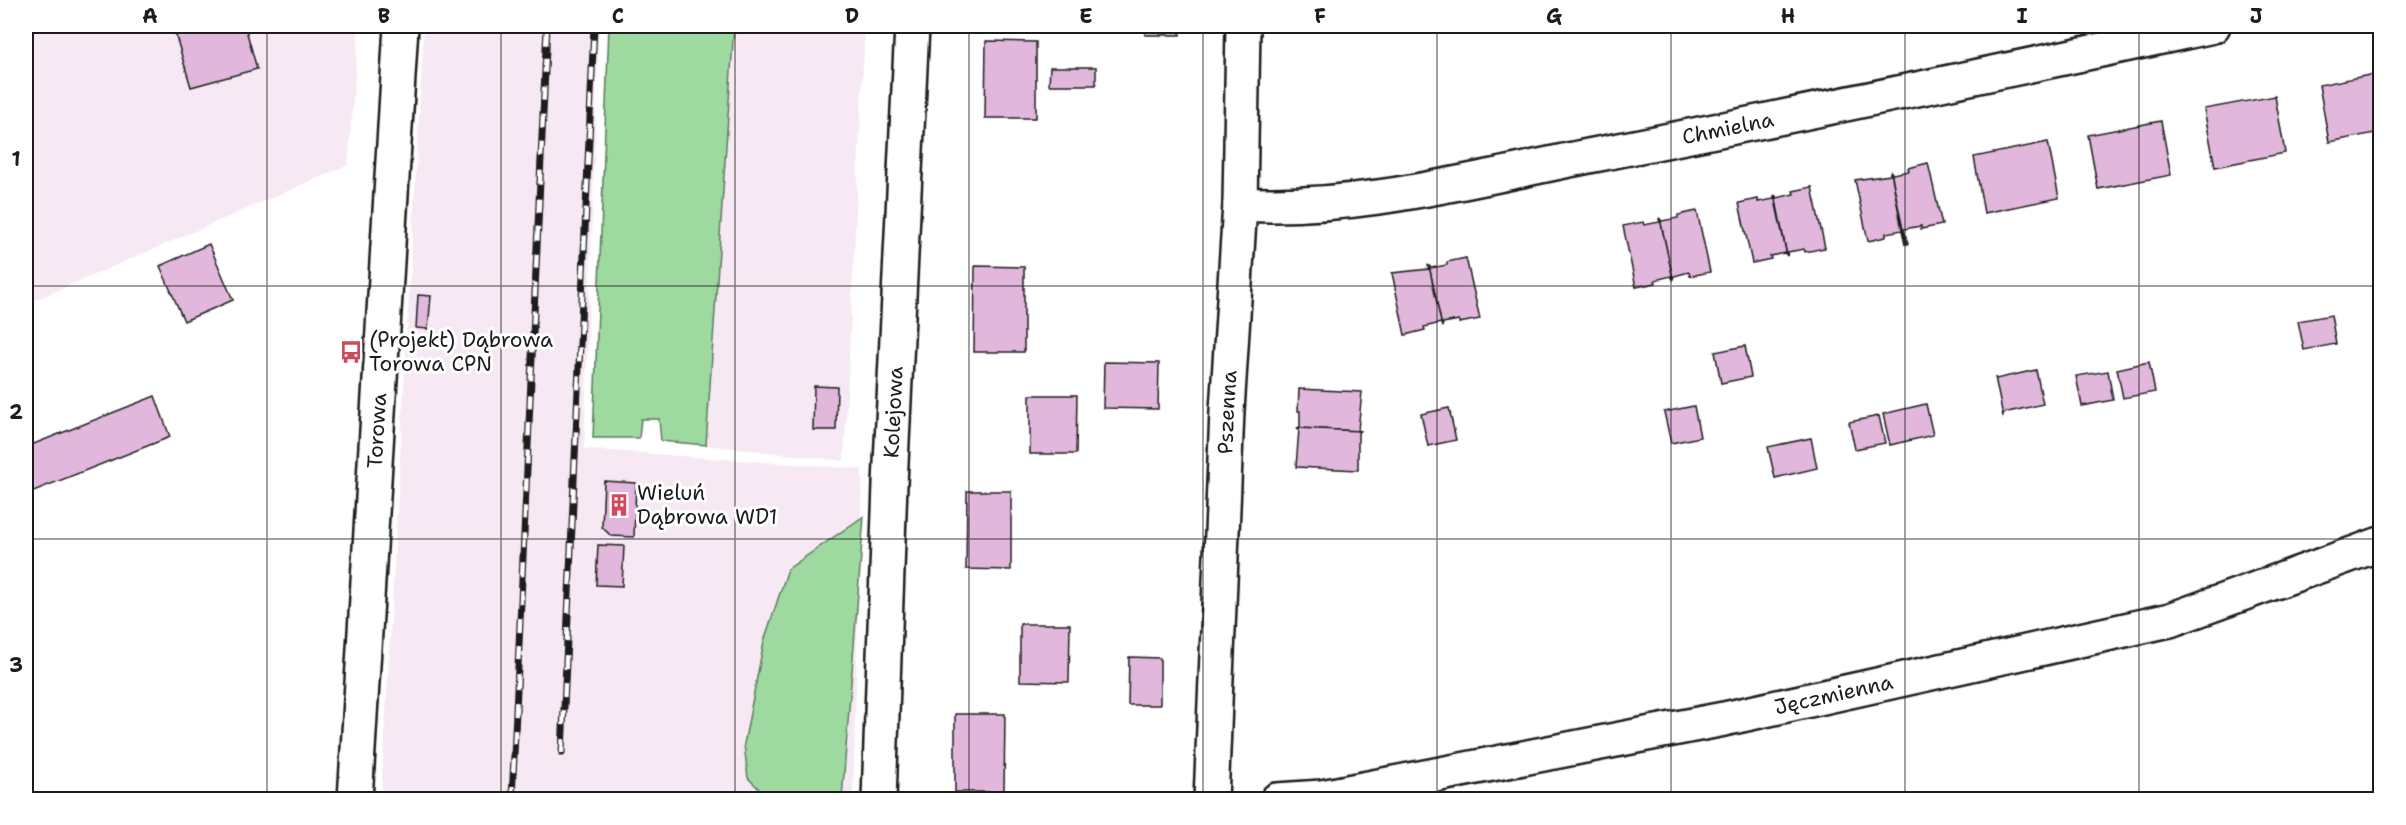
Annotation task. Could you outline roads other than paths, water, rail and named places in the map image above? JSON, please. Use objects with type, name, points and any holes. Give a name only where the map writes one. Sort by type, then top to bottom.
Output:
[{"type":"street","name":"Torowa","points":[[355,800],[401,26]]},
{"type":"street","name":"Kolejowa","points":[[879,800],[891,472],[912,26]]},
{"type":"street","name":"Pszenna","points":[[1211,800],[1227,411],[1240,204],[1243,26]]},
{"type":"street","name":"Chmielna","points":[[1240,204],[1282,207],[1327,204],[1462,183],[1828,109],[2213,26]]},
{"type":"street","name":"Jęczmienna","points":[[1277,800],[1322,797],[1724,719],[2170,620],[2380,544]]},
{"type":"railway","points":[[512,800],[547,26]]},
{"type":"railway","points":[[562,753],[594,26]]},
{"type":"place","name":"(Projekt) Dąbrowa Torowa CPN","points":[[351,352]]},
{"type":"place","name":"Wieluń Dąbrowa WD1","points":[[619,505]]}]
